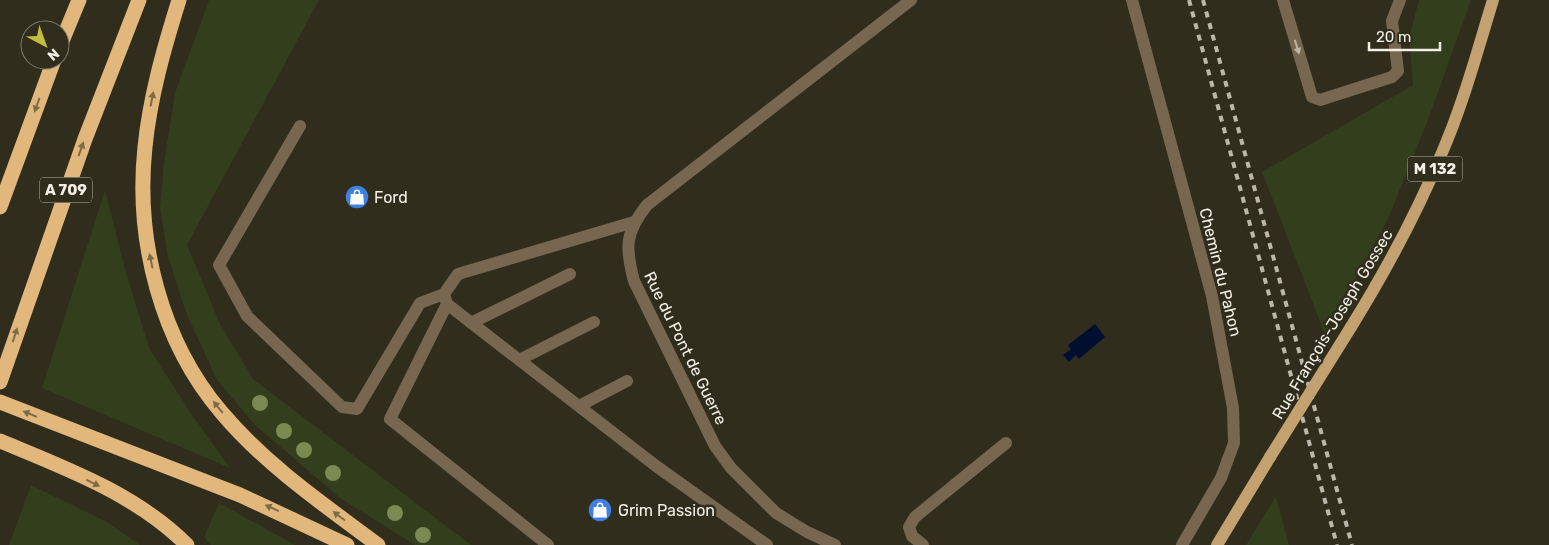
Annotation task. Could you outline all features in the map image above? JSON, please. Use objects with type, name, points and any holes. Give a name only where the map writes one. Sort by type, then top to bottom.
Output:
[{"type":"highway","points":[[70,22],[79,0]]},
{"type":"highway","name":"A 709","points":[[0,382],[78,156],[139,0]]},
{"type":"highway","points":[[179,0],[152,97],[143,173],[148,246],[161,301],[171,329],[195,376],[222,412],[242,434],[316,499],[378,545]]},
{"type":"highway","points":[[0,207],[50,70]]},
{"type":"highway","points":[[0,402],[240,495],[347,545]]},
{"type":"highway","points":[[0,441],[49,461],[138,506],[154,516],[187,545]]},
{"type":"main road","name":"Rue François-Joseph Gossec","points":[[1218,544],[1387,269],[1442,154],[1469,81],[1493,0]]},
{"type":"street","name":"Chemin du Pahon","points":[[1132,0],[1212,296],[1233,408],[1234,443],[1221,478],[1182,545]]},
{"type":"street","points":[[1283,0],[1312,97],[1320,100],[1392,77],[1398,71],[1392,21],[1400,0]]},
{"type":"street","name":"Rue du Pont de Guerre","points":[[835,545],[807,532],[776,513],[747,486],[715,446],[634,280],[628,258],[628,237],[634,222],[647,205],[908,1]]},
{"type":"street","points":[[300,126],[219,265],[247,316],[342,407],[357,409],[368,387],[420,303],[445,299]]},
{"type":"street","points":[[548,545],[390,419],[458,274],[634,222]]},
{"type":"street","points":[[471,323],[570,274]]},
{"type":"street","points":[[445,299],[471,323],[656,466],[766,545]]},
{"type":"street","points":[[519,360],[594,322]]},
{"type":"street","points":[[579,406],[627,381]]},
{"type":"street","points":[[923,545],[912,536],[909,527],[916,517],[1006,443]]},
{"type":"green space","points":[[209,0],[319,0],[187,245],[220,324],[253,379],[471,545],[415,545],[340,498],[256,426],[217,380],[187,315],[168,257],[160,208],[164,163],[175,93]]},
{"type":"green space","points":[[1419,0],[1471,0],[1428,120],[1387,221],[1325,334],[1262,172],[1413,85],[1409,38]]},
{"type":"green space","points":[[105,190],[125,269],[149,348],[192,415],[230,468],[42,388]]},
{"type":"green space","points":[[31,485],[107,522],[140,545],[9,545]]},
{"type":"green space","points":[[1276,496],[1289,545],[1246,545]]},
{"type":"green space","points":[[219,503],[295,545],[211,545],[204,537]]},
{"type":"water","points":[[1095,324],[1105,337],[1079,359],[1076,355],[1069,362],[1063,355],[1071,349],[1068,345]]},
{"type":"railway","points":[[1189,0],[1337,545]]},
{"type":"railway","points":[[1203,0],[1352,545]]},
{"type":"place","name":"Ford","points":[[357,197]]},
{"type":"place","name":"Grim Passion","points":[[600,510]]}]
